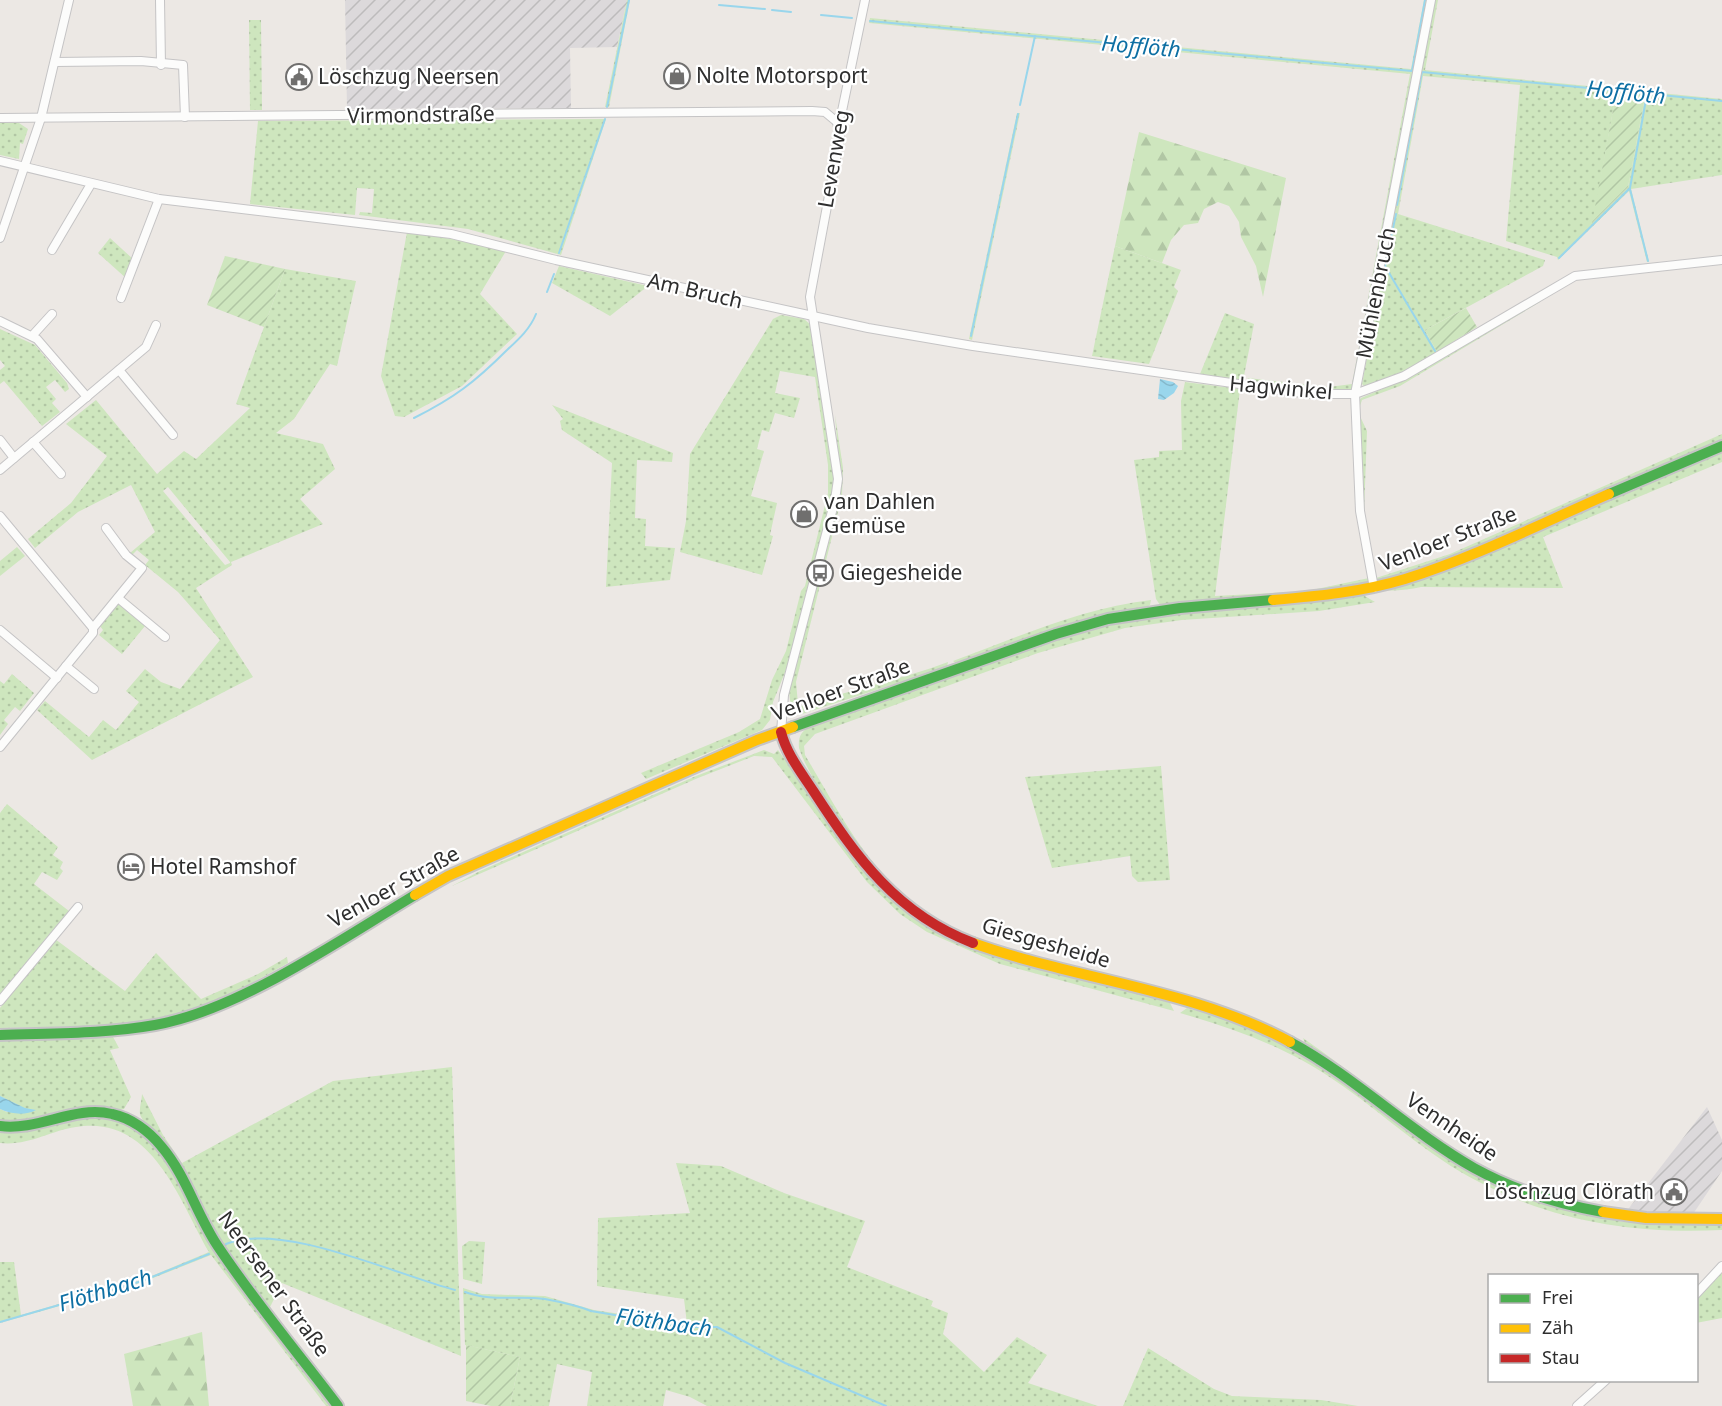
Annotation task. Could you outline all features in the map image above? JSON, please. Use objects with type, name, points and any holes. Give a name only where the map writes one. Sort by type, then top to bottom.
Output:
[{"type":"main road","name":"Venloer Straße","points":[[0,1035],[96,1032],[155,1024],[225,1002],[294,967],[448,876],[743,745],[1056,634],[1108,619],[1180,608],[1307,598],[1374,588],[1461,558],[1722,446]]},
{"type":"main road","name":"Giesgesheide","points":[[781,732],[785,748],[867,866],[886,888],[930,923],[999,953],[1183,1003],[1258,1027],[1296,1044],[1330,1064],[1374,1096]]},
{"type":"main road","name":"Vennheide","points":[[1374,1096],[1443,1148],[1484,1173],[1544,1199],[1578,1209],[1625,1218],[1665,1221],[1722,1219]]},
{"type":"main road","name":"Neersener Straße","points":[[0,1125],[27,1127],[82,1111],[110,1113],[146,1130],[163,1147],[217,1244],[338,1406]]},
{"type":"street","points":[[0,238],[26,168],[41,118],[69,0]]},
{"type":"street","points":[[160,0],[161,64]]},
{"type":"street","name":"Levenweg","points":[[814,318],[810,297],[812,276],[840,136],[837,122],[842,111],[865,0]]},
{"type":"street","name":"Mühlenbruch","points":[[1374,588],[1360,511],[1355,394],[1431,0]]},
{"type":"street","points":[[55,62],[141,61],[183,65],[185,117]]},
{"type":"street","name":"Virmondstraße","points":[[0,118],[812,111],[825,112],[837,122]]},
{"type":"street","name":"Am Bruch","points":[[0,161],[159,199],[452,234],[556,260],[814,318]]},
{"type":"street","points":[[52,250],[91,184]]},
{"type":"street","points":[[121,298],[159,199]]},
{"type":"street","name":"Hagwinkel","points":[[814,318],[973,346],[1244,386],[1309,394],[1355,394],[1404,376],[1575,276],[1722,260]]},
{"type":"street","points":[[32,336],[52,314]]},
{"type":"street","points":[[781,732],[784,695],[820,561],[838,479],[814,318]]},
{"type":"street","points":[[0,321],[32,336],[87,397]]},
{"type":"street","points":[[0,470],[146,347],[156,325]]},
{"type":"street","points":[[119,370],[173,435]]},
{"type":"street","points":[[0,440],[14,458]]},
{"type":"street","points":[[33,442],[61,474]]},
{"type":"street","points":[[0,516],[93,628]]},
{"type":"street","points":[[0,747],[93,633],[93,628],[142,568],[126,555],[106,528]]},
{"type":"street","points":[[118,598],[165,637]]},
{"type":"street","points":[[0,630],[57,678]]},
{"type":"street","points":[[66,666],[94,689]]},
{"type":"street","points":[[0,1001],[78,907]]},
{"type":"street","points":[[1698,1292],[1722,1266]]},
{"type":"street","points":[[1577,1406],[1604,1382]]},
{"type":"shaded area","points":[[345,0],[627,0],[617,47],[570,48],[571,108],[347,109]]},
{"type":"shaded area","points":[[1707,1107],[1722,1140],[1722,1171],[1693,1214],[1626,1212]]},
{"type":"green space","points":[[627,0],[630,0],[609,107],[605,107]]},
{"type":"green space","points":[[1424,0],[1429,0],[1354,388],[1350,390],[1293,389],[1247,382],[1248,378],[1329,387],[1352,384],[1410,74],[869,23],[870,18],[1411,69]]},
{"type":"green space","points":[[1433,0],[1438,0],[1425,70],[1722,99],[1722,175],[1631,189],[1649,262],[1647,262],[1629,191],[1558,260],[1557,257],[1506,241],[1520,85],[1423,76],[1398,214],[1545,260],[1543,266],[1425,330],[1437,352],[1435,354],[1396,376],[1365,387],[1362,384]],"holes":[[[1616,94],[1645,97],[1628,187],[1593,222]]]},
{"type":"green space","points":[[249,20],[261,20],[262,110],[250,110]]},
{"type":"green space","points":[[1616,94],[1645,97],[1628,187],[1592,223]]},
{"type":"green space","points":[[1017,113],[1020,113],[972,340],[969,339]]},
{"type":"green space","points":[[606,119],[561,255],[468,229],[359,215],[360,212],[372,213],[374,189],[357,188],[355,215],[250,204],[258,121]]},
{"type":"green space","points":[[0,123],[19,123],[28,129],[23,144],[20,143],[19,159],[0,155]]},
{"type":"green space","points":[[1139,132],[1286,178],[1263,297],[1256,266],[1241,237],[1239,222],[1229,206],[1218,202],[1204,209],[1198,223],[1184,225],[1171,240],[1162,263],[1115,246]]},
{"type":"green space","points":[[407,232],[465,241],[506,251],[480,294],[517,334],[462,386],[404,417],[395,416],[381,376]]},
{"type":"green space","points":[[110,238],[134,260],[127,279],[98,253]]},
{"type":"green space","points":[[1115,246],[1181,270],[1174,287],[1178,291],[1149,364],[1092,356]]},
{"type":"green space","points":[[225,256],[285,269],[264,327],[207,305]]},
{"type":"green space","points":[[559,266],[648,286],[610,316],[552,283]]},
{"type":"green space","points":[[285,269],[356,281],[337,366],[330,364],[294,419],[276,433],[323,444],[335,469],[300,499],[323,524],[231,562],[232,565],[196,588],[253,677],[92,760],[37,710],[45,701],[89,737],[103,720],[116,730],[139,702],[126,691],[145,669],[161,682],[180,689],[220,640],[178,592],[145,565],[149,560],[137,550],[132,555],[130,553],[155,532],[131,485],[78,512],[35,548],[28,539],[71,503],[107,456],[66,424],[96,400],[157,474],[184,451],[196,459],[250,408],[236,404]],"holes":[[[168,487],[230,562],[225,565],[163,491]]]},
{"type":"green space","points":[[1540,302],[1400,386],[1362,400],[1358,412],[1361,398],[1401,381],[1531,304]]},
{"type":"green space","points":[[1466,308],[1477,327],[1437,352],[1425,330]]},
{"type":"green space","points":[[1225,313],[1254,324],[1243,381],[1200,374]]},
{"type":"green space","points":[[781,315],[804,319],[812,326],[834,477],[833,494],[790,660],[773,702],[770,720],[762,730],[646,779],[641,773],[739,732],[760,719],[772,680],[786,651],[801,591],[805,586],[828,493],[828,465],[815,377],[780,371],[775,393],[800,398],[794,418],[775,413],[769,432],[762,430],[757,449],[764,451],[751,496],[777,503],[770,535],[773,536],[762,575],[680,552],[686,521],[690,454],[773,319]]},
{"type":"green space","points":[[0,329],[35,345],[67,383],[69,389],[65,392],[55,380],[46,387],[56,399],[52,403],[60,412],[42,426],[4,381],[0,384],[0,370],[5,366],[0,360]]},
{"type":"green space","points":[[1185,382],[1240,389],[1215,596],[1307,591],[1369,578],[1368,581],[1355,587],[1290,596],[1160,605],[1156,599],[1134,460],[1159,457],[1159,451],[1182,450],[1181,401]]},
{"type":"green space","points":[[552,405],[673,453],[672,462],[637,460],[635,518],[646,519],[645,546],[675,548],[670,580],[606,587],[612,463],[562,430],[560,421],[563,419]]},
{"type":"green space","points":[[1358,412],[1367,431],[1364,513],[1376,578],[1450,554],[1722,434],[1722,440],[1450,558],[1411,572],[1376,580],[1370,565],[1363,532]]},
{"type":"green space","points":[[835,415],[843,468],[842,496],[796,682],[798,704],[801,706],[948,662],[947,667],[799,715],[791,709],[789,691],[841,489]]},
{"type":"green space","points":[[1722,453],[1722,462],[1543,537],[1563,588],[1421,587],[1382,590],[1421,578]]},
{"type":"green space","points":[[17,547],[25,556],[0,576],[0,561]]},
{"type":"green space","points":[[1363,595],[1375,602],[1319,611],[1182,620],[1125,628],[1038,653],[815,734],[804,746],[805,755],[851,832],[868,856],[907,898],[931,916],[972,937],[1016,952],[1075,967],[1073,969],[988,946],[953,930],[912,904],[877,871],[847,833],[810,772],[799,748],[801,735],[810,727],[1058,638],[1111,623],[1155,615],[1302,603]]},
{"type":"green space","points":[[1151,600],[1150,605],[1144,608],[1070,624],[957,664],[953,661],[1075,616]]},
{"type":"green space","points":[[118,604],[145,626],[122,654],[99,635],[103,630],[100,626]]},
{"type":"green space","points":[[12,674],[34,693],[20,711],[15,707],[4,720],[8,724],[0,735],[0,681],[4,684]]},
{"type":"green space","points":[[764,750],[774,754],[778,750],[857,859],[928,926],[1170,1003],[1174,1011],[1000,964],[927,932],[900,914],[867,882],[772,757],[754,756],[698,778],[452,886],[480,871],[696,776]]},
{"type":"green space","points":[[1161,766],[1170,880],[1138,882],[1132,876],[1130,856],[1052,868],[1025,777]]},
{"type":"green space","points":[[7,804],[58,847],[53,855],[63,862],[60,868],[63,871],[57,880],[42,872],[34,884],[69,911],[0,995],[0,813]]},
{"type":"green space","points":[[55,939],[125,991],[156,953],[201,999],[258,974],[287,957],[288,963],[221,998],[193,1009],[157,1018],[90,1026],[0,1028],[0,1008]]},
{"type":"green space","points":[[1187,1008],[1231,1020],[1301,1051],[1510,1190],[1554,1207],[1623,1222],[1722,1221],[1722,1230],[1690,1231],[1628,1227],[1567,1216],[1508,1196],[1441,1159],[1316,1068],[1260,1040],[1180,1013]]},
{"type":"green space","points":[[112,1035],[119,1048],[110,1050],[131,1097],[124,1109],[67,1109],[22,1121],[0,1121],[0,1109],[7,1112],[35,1110],[25,1109],[0,1096],[0,1040]]},
{"type":"green space","points":[[1303,1038],[1457,1151],[1487,1169],[1519,1183],[1584,1203],[1618,1209],[1652,1213],[1722,1213],[1722,1215],[1633,1215],[1575,1206],[1519,1188],[1467,1161],[1444,1146],[1353,1077],[1306,1045]]},
{"type":"green space","points":[[452,1067],[461,1356],[282,1283],[270,1307],[344,1406],[342,1406],[221,1244],[172,1152],[141,1118],[142,1094],[163,1135],[182,1163],[333,1081]]},
{"type":"green space","points":[[84,1116],[105,1117],[132,1127],[144,1134],[162,1151],[207,1234],[334,1406],[326,1406],[211,1255],[143,1282],[0,1323],[0,1262],[14,1262],[21,1315],[142,1280],[209,1252],[174,1186],[160,1165],[144,1147],[125,1134],[102,1127],[76,1127],[30,1140],[0,1143],[0,1131],[21,1132]]},
{"type":"green space","points":[[676,1163],[721,1166],[784,1193],[865,1221],[847,1267],[933,1301],[931,1306],[948,1313],[943,1334],[984,1372],[1017,1337],[1047,1355],[1028,1383],[1098,1406],[707,1406],[690,1397],[666,1390],[663,1406],[587,1406],[592,1372],[557,1364],[549,1406],[510,1406],[520,1357],[465,1345],[463,1288],[482,1294],[545,1296],[594,1310],[687,1324],[684,1299],[597,1286],[598,1218],[690,1213]]},
{"type":"green space","points":[[469,1241],[485,1242],[482,1284],[463,1279],[462,1246]]},
{"type":"green space","points":[[1722,1271],[1722,1318],[1698,1323],[1698,1298]]},
{"type":"green space","points":[[202,1332],[209,1406],[133,1406],[124,1354]]},
{"type":"green space","points":[[466,1345],[520,1357],[510,1406],[491,1406],[466,1401]]},
{"type":"green space","points":[[1148,1348],[1214,1389],[1232,1396],[1321,1400],[1358,1406],[1123,1406]]},
{"type":"water","points":[[1160,379],[1173,382],[1178,386],[1174,393],[1164,400],[1158,399]]},
{"type":"water","points":[[0,1096],[25,1108],[36,1110],[23,1114],[4,1111],[0,1109]]},
{"type":"waterway","points":[[607,107],[629,0]]},
{"type":"waterway","name":"Hofflöth","points":[[870,21],[1412,71],[1425,0]]},
{"type":"waterway","name":"Hofflöth","points":[[719,5],[765,9]]},
{"type":"waterway","name":"Hofflöth","points":[[772,10],[791,12]]},
{"type":"waterway","name":"Hofflöth","points":[[821,15],[852,18]]},
{"type":"waterway","points":[[1020,105],[1035,36]]},
{"type":"waterway","name":"Hofflöth","points":[[1397,205],[1422,72],[1722,101]]},
{"type":"waterway","points":[[1559,258],[1630,188],[1647,94]]},
{"type":"waterway","points":[[971,336],[1018,114]]},
{"type":"waterway","points":[[559,253],[605,119]]},
{"type":"waterway","points":[[1630,189],[1648,261]]},
{"type":"waterway","points":[[1396,214],[1385,266],[1435,351]]},
{"type":"waterway","points":[[547,292],[554,274]]},
{"type":"waterway","points":[[414,418],[453,396],[474,380],[520,338],[536,314]]},
{"type":"waterway","name":"Flöthbach","points":[[226,1244],[249,1239],[277,1239],[307,1244],[455,1290]]},
{"type":"waterway","name":"Flöthbach","points":[[0,1322],[142,1281],[209,1254]]},
{"type":"waterway","name":"Flöthbach","points":[[465,1292],[495,1298],[545,1299],[591,1311],[686,1327],[717,1327],[785,1363],[886,1406]]},
{"type":"traffic: fast","points":[[1609,494],[1722,446]]},
{"type":"traffic: fast","points":[[793,727],[1056,634],[1108,619],[1180,608],[1273,600]]},
{"type":"traffic: fast","points":[[0,1035],[116,1030],[155,1025],[188,1017],[221,1005],[289,971],[415,895]]},
{"type":"traffic: fast","points":[[1290,1042],[1337,1071],[1427,1138],[1474,1168],[1537,1195],[1603,1212]]},
{"type":"traffic: fast","points":[[0,1126],[29,1125],[70,1115],[98,1112],[119,1116],[145,1130],[170,1157],[210,1233],[231,1266],[338,1406]]},
{"type":"traffic: slow","points":[[1273,600],[1356,590],[1405,579],[1483,550],[1609,494]]},
{"type":"traffic: slow","points":[[415,895],[448,876],[757,740],[793,727]]},
{"type":"traffic: slow","points":[[973,943],[1053,967],[1134,986],[1214,1009],[1290,1042]]},
{"type":"traffic: slow","points":[[1603,1212],[1646,1218],[1722,1219]]},
{"type":"traffic: jam","points":[[781,732],[795,763],[830,816],[863,861],[881,881],[922,916],[946,931],[973,943]]},
{"type":"place","name":"Nolte Motorsport","points":[[677,76]]},
{"type":"place","name":"Löschzug Neersen","points":[[299,77]]},
{"type":"place","name":"van Dahlen Gemüse","points":[[804,514]]},
{"type":"place","name":"Giegesheide","points":[[820,573]]},
{"type":"place","name":"Hotel Ramshof","points":[[131,867]]},
{"type":"place","name":"Löschzug Clörath","points":[[1674,1192]]}]
